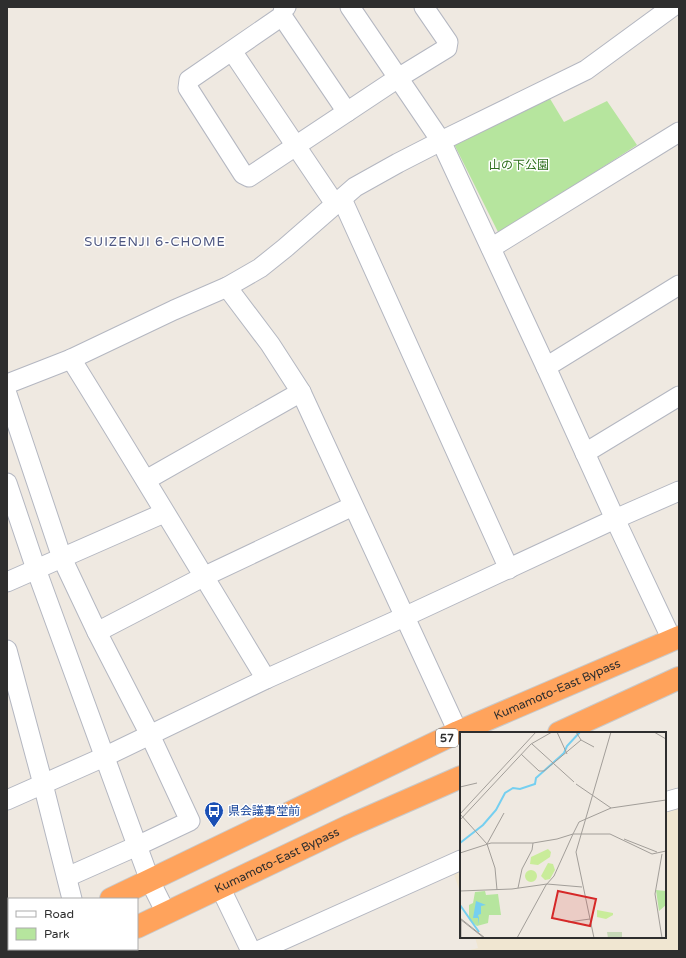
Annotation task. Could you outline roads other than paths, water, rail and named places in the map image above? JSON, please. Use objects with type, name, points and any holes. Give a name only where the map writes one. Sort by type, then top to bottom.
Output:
[{"type":"highway","name":"Kumamoto-East Bypass","points":[[113,898],[458,732],[676,638]]},
{"type":"highway","points":[[561,732],[679,678]]},
{"type":"highway","name":"Kumamoto-East Bypass","points":[[138,927],[349,826],[460,777]]},
{"type":"street","points":[[350,7],[441,141],[615,519],[676,638]]},
{"type":"street","points":[[347,112],[284,12],[232,51],[189,80],[188,88],[243,174],[249,177],[296,146],[347,112],[398,78],[447,48],[448,42],[424,7]]},
{"type":"street","points":[[7,384],[71,359],[174,310],[227,287],[260,268],[355,187],[441,141],[586,70],[672,7]]},
{"type":"street","points":[[232,51],[296,146],[338,201],[509,569]]},
{"type":"street","points":[[491,248],[679,132]]},
{"type":"street","points":[[546,367],[679,285]]},
{"type":"street","points":[[227,287],[270,344],[301,392],[458,732]]},
{"type":"street","points":[[71,359],[266,679]]},
{"type":"street","points":[[146,480],[301,392]]},
{"type":"street","points":[[7,394],[62,558],[97,632],[150,735],[190,821],[67,877]]},
{"type":"street","points":[[585,453],[679,396]]},
{"type":"street","points":[[7,483],[36,569],[104,757],[150,881],[166,913]]},
{"type":"street","points":[[7,800],[104,757],[266,679],[679,491]]},
{"type":"street","points":[[97,632],[203,577],[353,506]]},
{"type":"street","points":[[7,582],[164,513]]},
{"type":"street","points":[[7,650],[72,898]]},
{"type":"street","points":[[666,802],[679,798]]},
{"type":"street","points":[[258,951],[460,860]]},
{"type":"street","points":[[220,887],[251,951]]},
{"type":"place","name":"県会議事堂前","points":[[214,828]]},
{"type":"district","name":"SUIZENJI 6-CHOME","points":[[155,242]]},
{"type":"park label","name":"山の下公園","points":[[519,165]]}]
